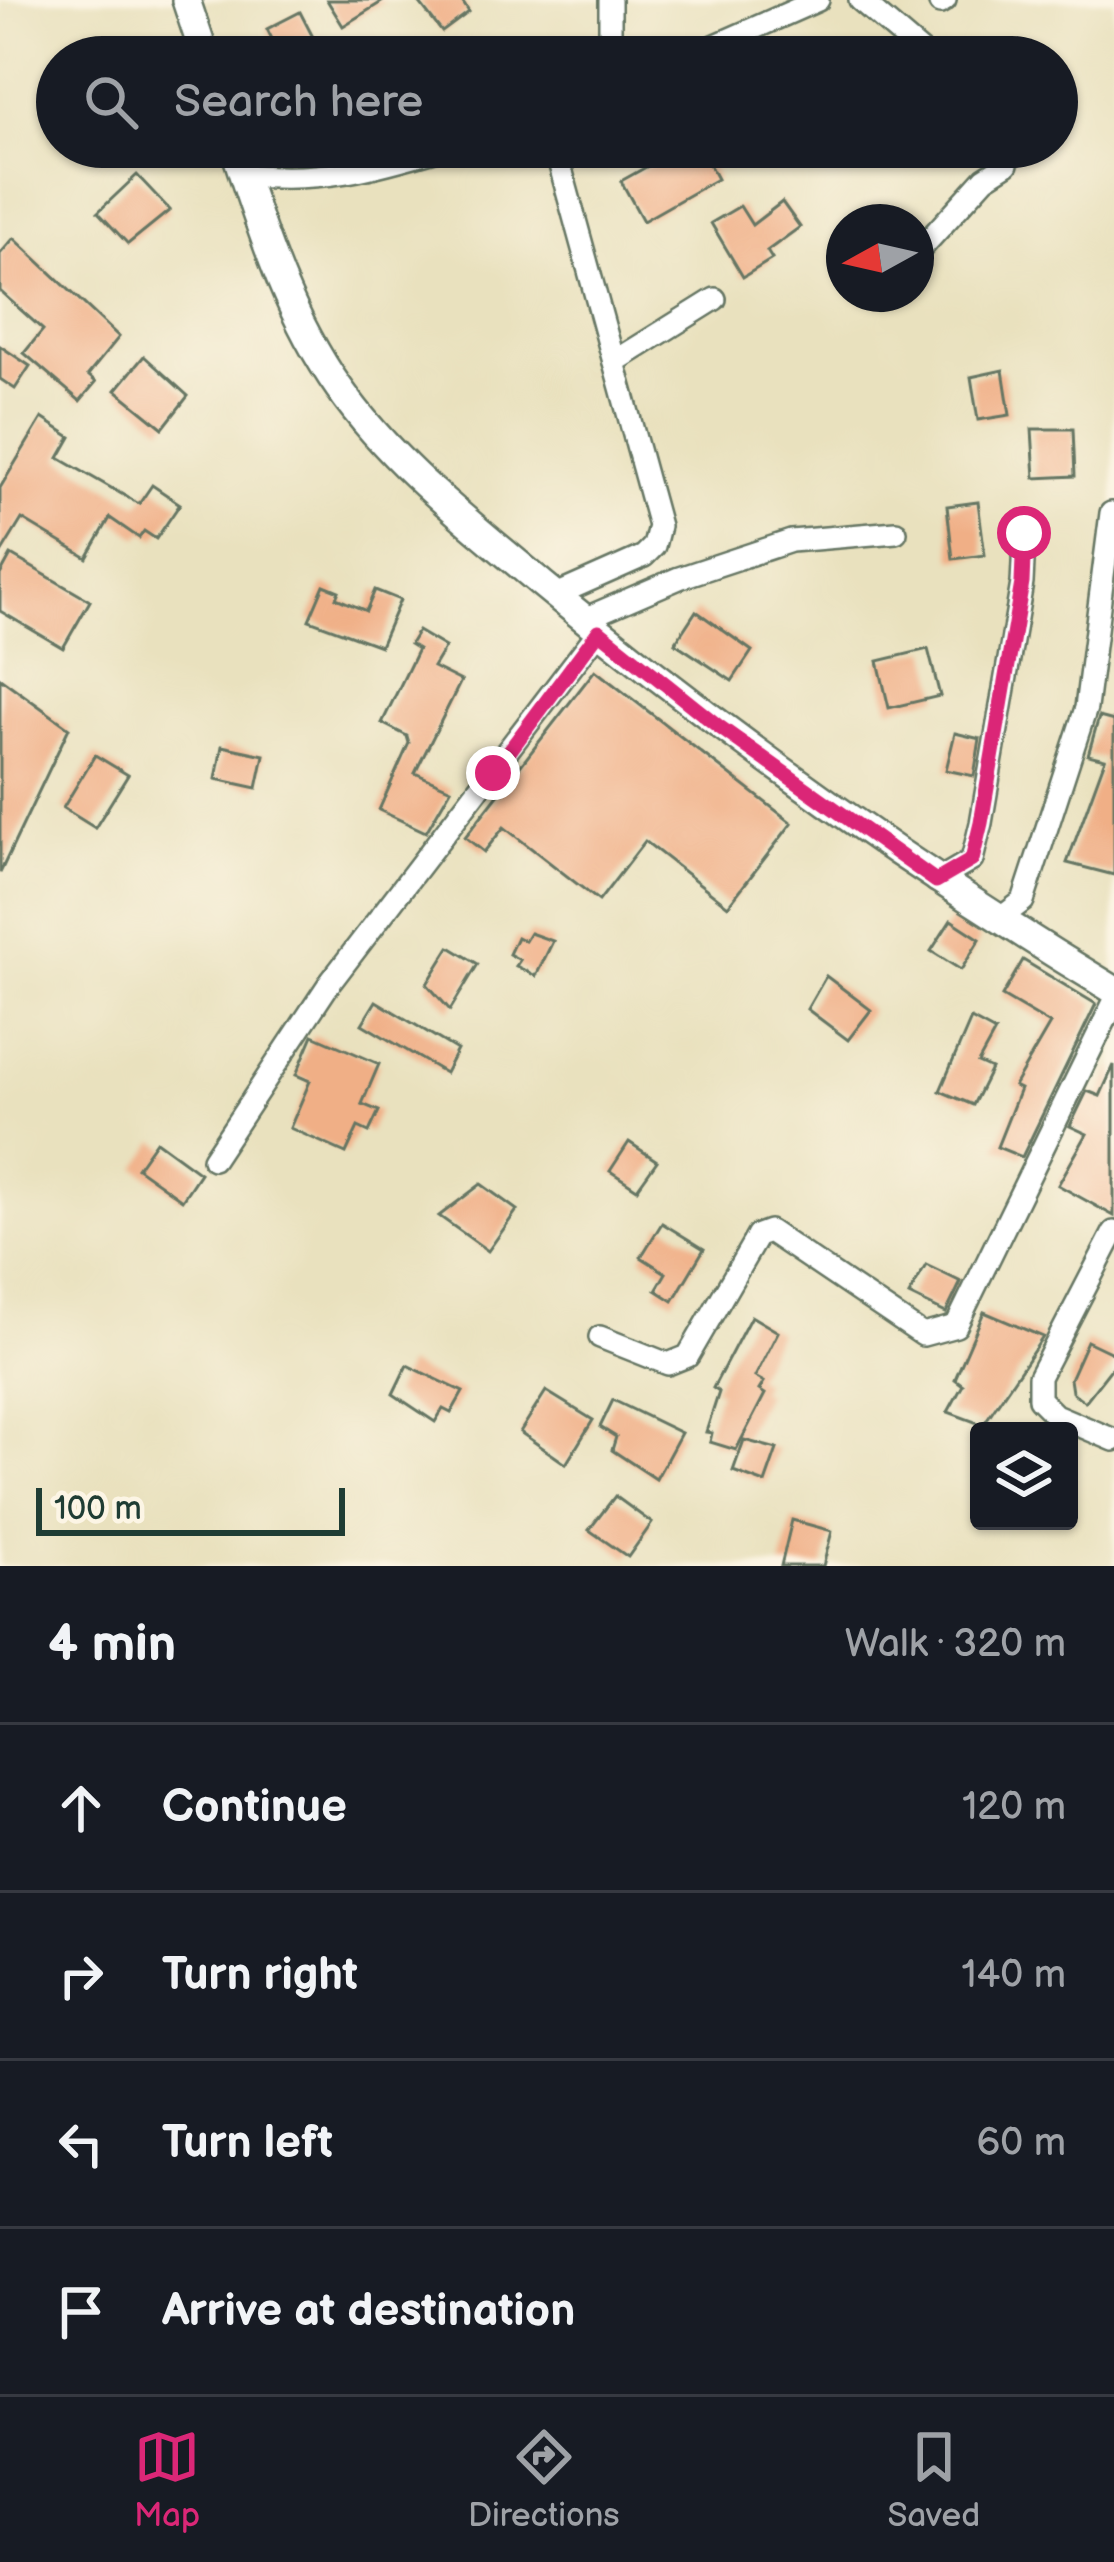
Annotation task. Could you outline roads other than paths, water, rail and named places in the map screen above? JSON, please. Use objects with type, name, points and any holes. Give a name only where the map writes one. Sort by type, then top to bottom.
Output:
[{"type":"street","points":[[186,0],[198,36]]},
{"type":"street","points":[[610,0],[610,36]]},
{"type":"street","points":[[737,36],[818,0]]},
{"type":"street","points":[[860,0],[902,36]]},
{"type":"street","points":[[242,168],[269,260],[337,386],[426,486],[718,726],[936,881],[1114,990]]},
{"type":"street","points":[[244,175],[299,181],[346,177],[376,168]]},
{"type":"street","points":[[556,595],[655,546],[659,526],[561,168]]},
{"type":"street","points":[[934,234],[1001,168]]},
{"type":"street","points":[[614,362],[715,299]]},
{"type":"street","points":[[998,920],[1023,902],[1086,708],[1111,513]]},
{"type":"street","points":[[936,881],[972,860],[1022,583],[1025,521]]},
{"type":"street","points":[[213,1159],[329,984],[592,625],[679,578],[791,541],[896,532]]},
{"type":"street","points":[[600,1337],[668,1364],[688,1356],[758,1234],[769,1231],[923,1335],[946,1333],[956,1326],[1114,1002]]},
{"type":"street","points":[[1114,1232],[1039,1378],[1039,1399],[1055,1415],[1114,1440]]}]
